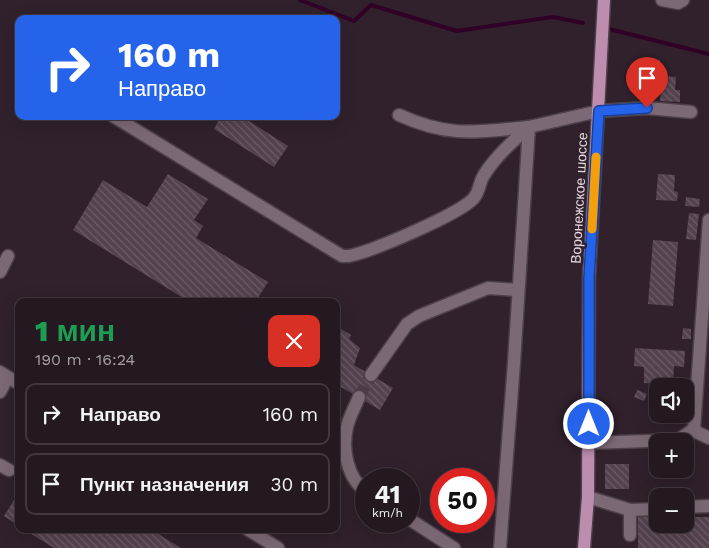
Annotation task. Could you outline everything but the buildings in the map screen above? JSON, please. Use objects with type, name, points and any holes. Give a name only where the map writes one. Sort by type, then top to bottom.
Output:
[{"type":"main road","name":"Воронежское шоссе","points":[[584,548],[588,497],[589,278],[604,0]]},
{"type":"lane","points":[[662,0],[678,3],[683,0]]},
{"type":"lane","points":[[399,115],[425,127],[462,133],[528,127],[599,111],[647,108],[691,112]]},
{"type":"lane","points":[[120,120],[342,256],[349,256],[439,220],[469,203],[479,192],[483,176],[528,127]]},
{"type":"lane","points":[[500,548],[514,363],[528,127]]},
{"type":"lane","points":[[588,443],[678,440],[692,430],[707,294],[709,220]]},
{"type":"lane","points":[[0,272],[8,256]]},
{"type":"lane","points":[[371,375],[407,324],[419,316],[488,288],[517,290]]},
{"type":"lane","points":[[0,392],[9,378]]},
{"type":"lane","points":[[355,480],[348,467],[346,448],[347,427],[359,397]]},
{"type":"lane","points":[[692,430],[709,438]]},
{"type":"lane","points":[[588,497],[630,510],[649,509]]},
{"type":"lane","points":[[694,507],[709,506]]},
{"type":"lane","points":[[630,510],[630,535]]},
{"type":"lane","points":[[420,526],[454,548]]},
{"type":"lane","points":[[254,533],[278,548]]},
{"type":"waterway","points":[[300,0],[339,15]]},
{"type":"waterway","points":[[340,16],[354,21],[371,5],[457,31],[553,17],[583,23]]},
{"type":"waterway","points":[[605,28],[709,54]]},
{"type":"tunnel","points":[[359,397],[371,375]]},
{"type":"slow traffic","points":[[592,229],[596,157]]},
{"type":"route","points":[[589,424],[589,278],[599,111],[647,108]]}]
